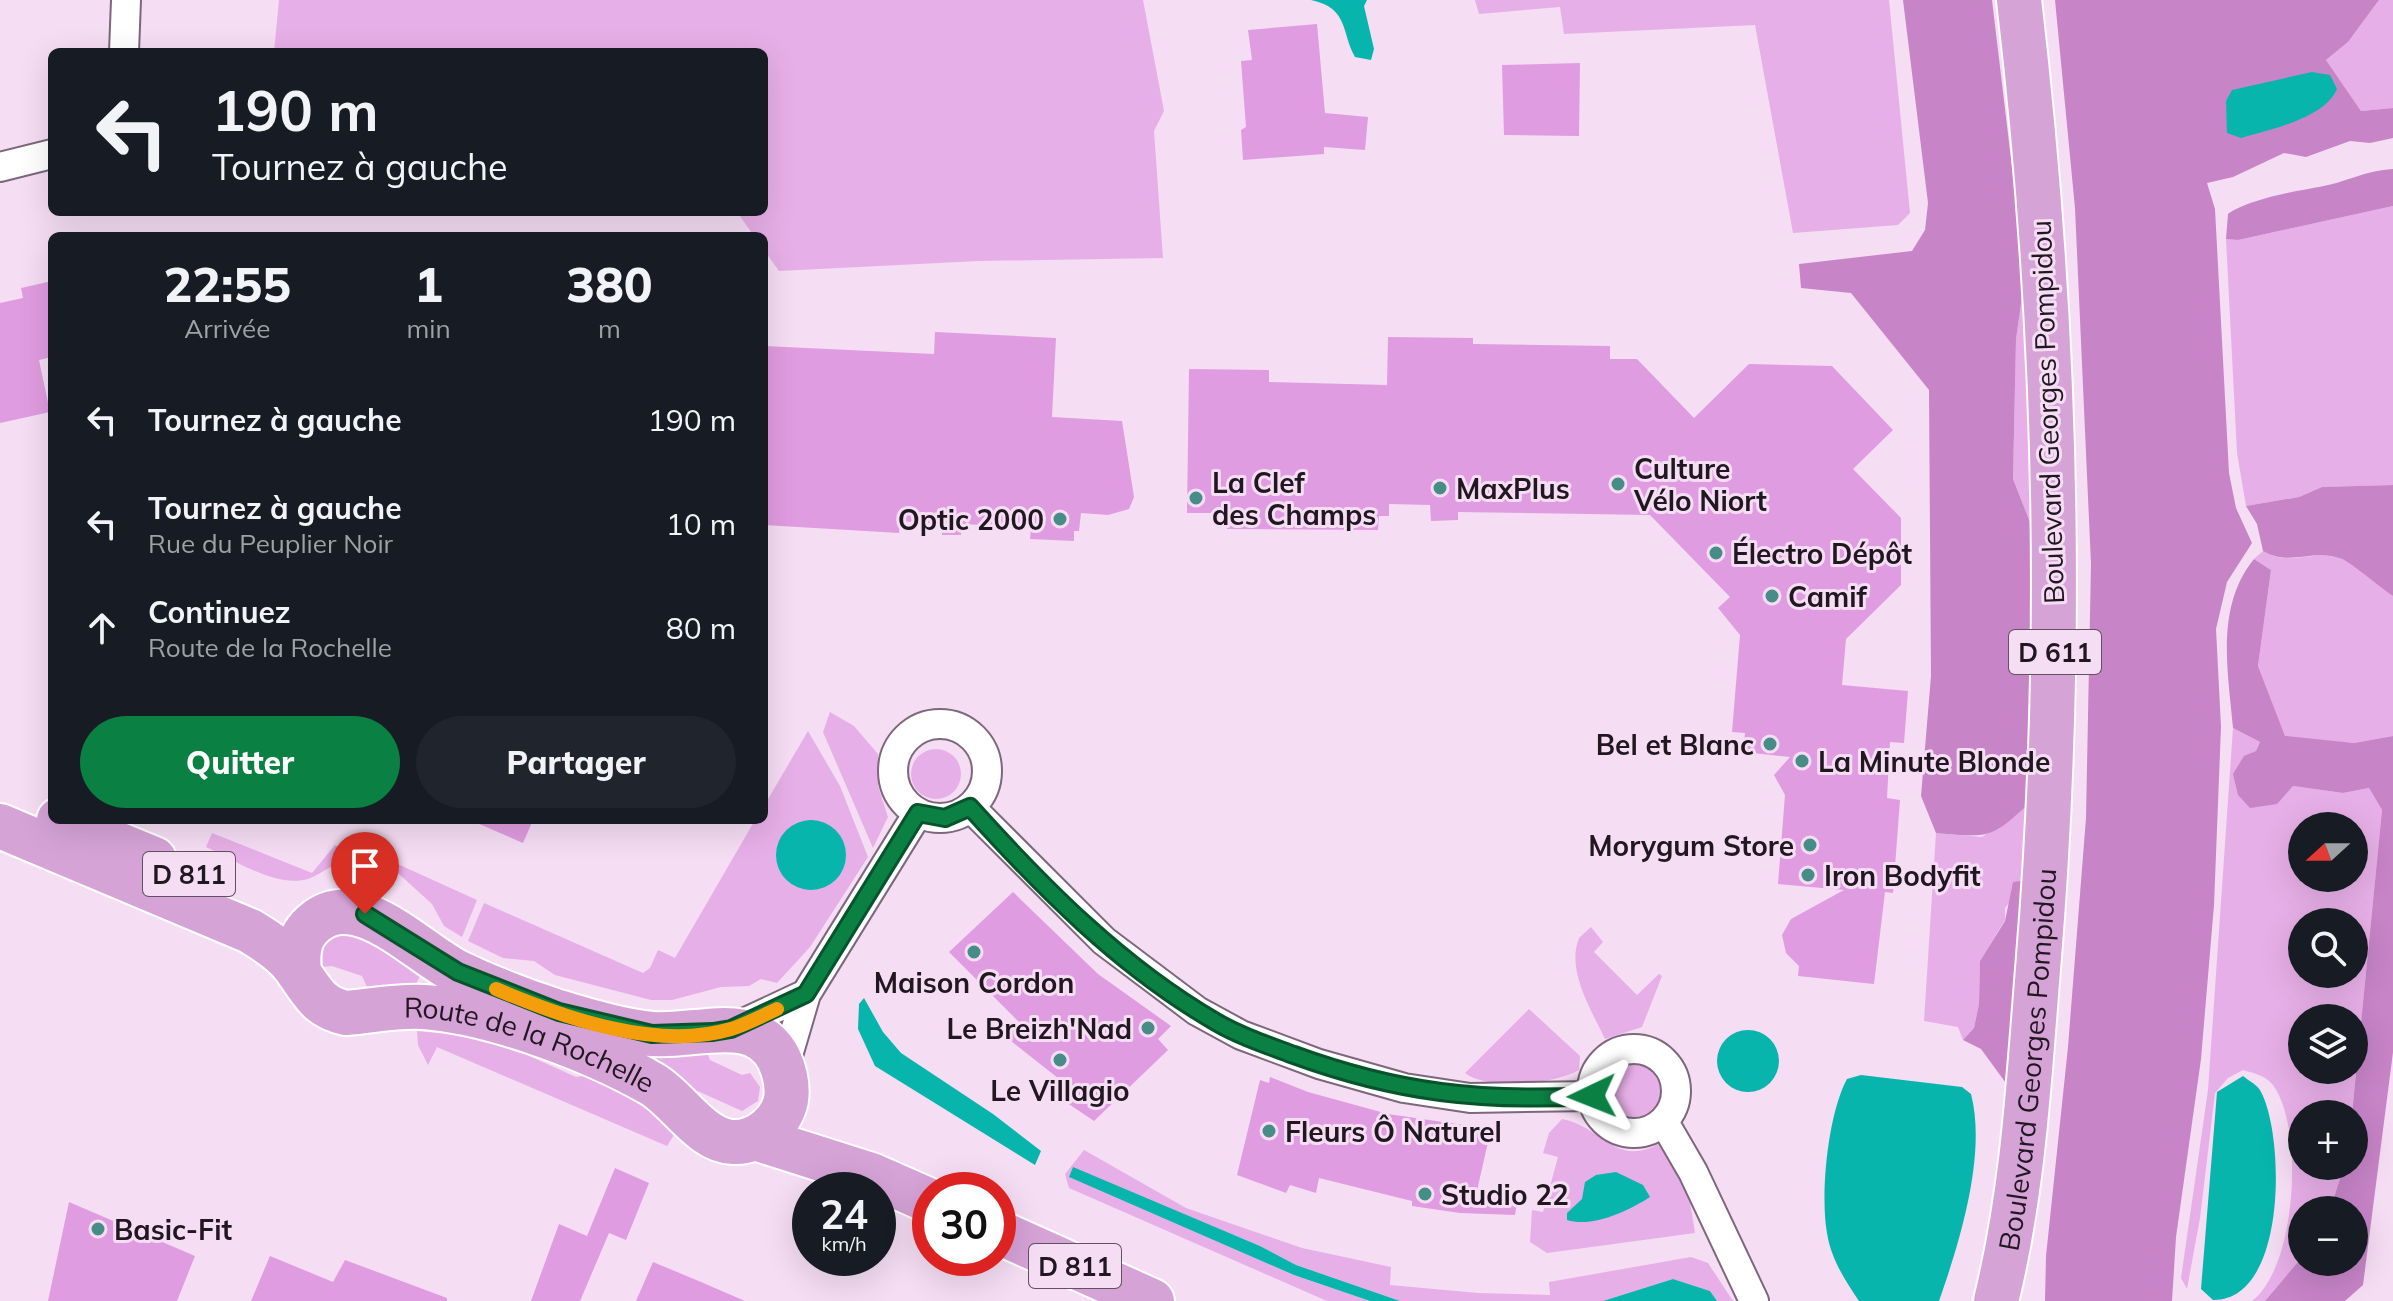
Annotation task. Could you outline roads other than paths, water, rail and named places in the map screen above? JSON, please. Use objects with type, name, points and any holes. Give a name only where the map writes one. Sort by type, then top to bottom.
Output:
[{"type":"main road","name":"Boulevard Georges Pompidou","points":[[1996,1301],[2020,1181],[2048,857],[2054,654],[2047,325],[2041,217],[2019,0]]},
{"type":"main road","name":"Boulevard Georges Pompidou","points":[[2026,1301],[2063,874],[2072,654],[2070,480],[2063,308],[2036,0]]},
{"type":"main road","points":[[0,796],[48,815]]},
{"type":"main road","name":"Route de la Rochelle","points":[[69,824],[272,909],[321,917],[337,912],[365,914],[458,972],[508,994],[607,1026],[652,1034],[692,1034],[731,1029],[747,1031],[763,1039],[817,1128],[868,1172]]},
{"type":"main road","name":"Route de la Rochelle","points":[[0,826],[250,931],[284,955],[299,972],[314,998],[333,1010],[346,1013],[425,1007],[509,1026],[584,1050],[627,1069],[669,1094],[696,1124],[718,1139],[733,1142],[755,1138],[862,1172]]},
{"type":"main road","points":[[299,972],[298,957],[304,933],[321,917]]},
{"type":"main road","points":[[755,1138],[779,1118],[786,1079]]},
{"type":"main road","name":"D 811","points":[[1016,1240],[1152,1301]]},
{"type":"street","points":[[124,48],[126,0]]},
{"type":"street","points":[[0,167],[48,155]]},
{"type":"street","points":[[933,724],[956,727],[975,740],[982,750],[985,782],[970,807],[945,818],[918,813],[898,793],[893,766],[904,740],[933,724]]},
{"type":"street","points":[[970,807],[1104,941],[1197,1011],[1241,1035],[1319,1064],[1404,1088],[1470,1098],[1592,1096]]},
{"type":"street","points":[[786,1079],[806,994],[918,813]]},
{"type":"street","points":[[731,1029],[806,994]]},
{"type":"street","points":[[1624,1049],[1647,1050],[1660,1056],[1676,1080],[1673,1110],[1664,1122],[1641,1133],[1614,1129],[1603,1120],[1592,1096],[1592,1083],[1604,1061],[1624,1049]]},
{"type":"street","points":[[1664,1122],[1693,1172],[1754,1301]]},
{"type":"place","name":"Culture Vélo Niort","points":[[1618,484]]},
{"type":"place","name":"MaxPlus","points":[[1440,488]]},
{"type":"place","name":"La Clef des Champs","points":[[1196,498]]},
{"type":"place","name":"Optic 2000","points":[[1060,519]]},
{"type":"place","name":"Électro Dépôt","points":[[1716,553]]},
{"type":"place","name":"Camif","points":[[1772,596]]},
{"type":"place","name":"Bel et Blanc","points":[[1770,744]]},
{"type":"place","name":"La Minute Blonde","points":[[1802,761]]},
{"type":"place","name":"Morygum Store","points":[[1810,845]]},
{"type":"place","name":"Iron Bodyfit","points":[[1808,875]]},
{"type":"place","name":"Maison Cordon","points":[[974,952]]},
{"type":"place","name":"Le Breizh'Nad","points":[[1148,1028]]},
{"type":"place","name":"Le Villagio","points":[[1060,1060]]},
{"type":"place","name":"Fleurs Ô Naturel","points":[[1269,1131]]},
{"type":"place","name":"Studio 22","points":[[1425,1194]]},
{"type":"place","name":"Basic-Fit","points":[[98,1229]]}]
